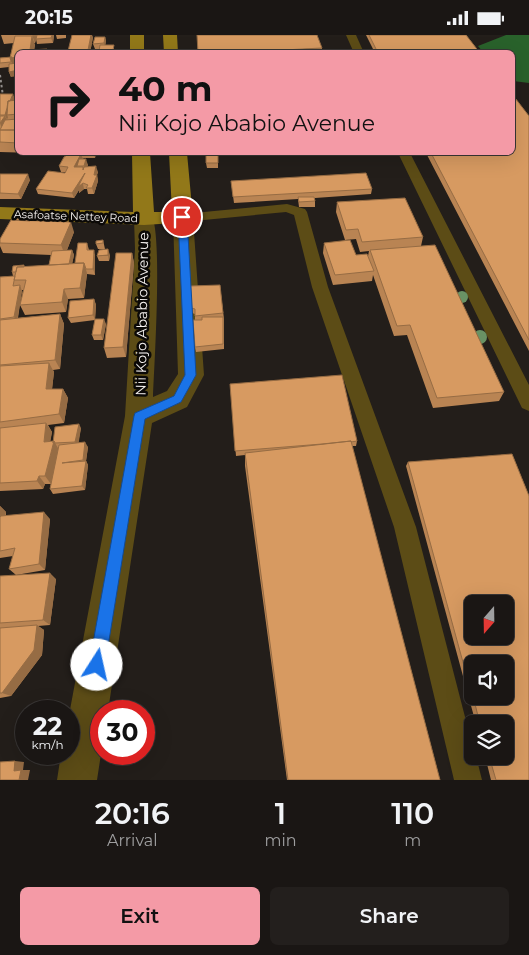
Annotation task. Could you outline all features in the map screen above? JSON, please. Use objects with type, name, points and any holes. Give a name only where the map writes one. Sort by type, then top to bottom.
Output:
[{"type":"main road","points":[[137,35],[137,50]]},
{"type":"main road","points":[[170,35],[171,50]]},
{"type":"main road","name":"Nii Kojo Ababio Avenue","points":[[141,155],[144,219]]},
{"type":"main road","name":"Nii Kojo Ababio Avenue","points":[[178,155],[182,217]]},
{"type":"main road","name":"Asafoatse Nettey Road","points":[[7,219],[144,219],[182,217]]},
{"type":"street","name":"Nii Kojo Ababio Avenue","points":[[140,416],[178,399],[191,375],[182,217]]},
{"type":"street","name":"Nii Kojo Ababio Avenue","points":[[78,780],[140,416],[146,249],[144,219]]},
{"type":"lane","points":[[350,35],[357,50]]},
{"type":"lane","points":[[405,155],[529,403]]},
{"type":"lane","points":[[182,217],[288,208],[300,212],[320,287],[405,527],[468,780]]},
{"type":"path","points":[[0,75],[3,98],[10,98]]},
{"type":"green space","points":[[506,35],[529,35],[529,83],[515,81],[515,50],[481,50],[478,46]]},
{"type":"building","points":[[37,35],[52,35],[51,38],[36,39]]},
{"type":"building","points":[[72,35],[91,35],[88,50],[68,50]]},
{"type":"building","points":[[197,35],[317,35],[322,48],[283,50],[198,50]]},
{"type":"building","points":[[369,35],[466,35],[478,50],[376,50]]},
{"type":"building","points":[[15,36],[32,36],[30,50],[15,50],[15,57],[10,58]]},
{"type":"building","points":[[95,37],[105,37],[104,43],[93,44]]},
{"type":"building","points":[[100,45],[114,45],[113,50],[99,50]]},
{"type":"building","points":[[12,57],[10,58],[11,62],[0,63],[0,58]]},
{"type":"building","points":[[15,63],[15,71],[9,72],[9,64]]},
{"type":"building","points":[[0,94],[13,94],[10,101],[8,101],[5,115],[0,115]]},
{"type":"building","points":[[515,98],[529,116],[529,340],[432,155],[515,155]]},
{"type":"building","points":[[15,100],[15,114],[7,115],[8,101]]},
{"type":"building","points":[[0,116],[5,116],[0,123]]},
{"type":"building","points":[[15,119],[15,130],[0,130],[5,120]]},
{"type":"building","points":[[0,130],[15,130],[15,143],[0,142]]},
{"type":"building","points":[[67,155],[80,155],[74,167],[83,167],[83,170],[84,167],[96,166],[94,175],[97,175],[92,188],[86,188],[88,185],[83,183],[78,187],[85,173],[72,193],[36,189],[48,171],[65,173],[68,167],[59,166]]},
{"type":"building","points":[[206,155],[218,155],[218,163],[206,163]]},
{"type":"building","points":[[79,159],[86,159],[84,166],[77,166]]},
{"type":"building","points":[[366,173],[372,189],[233,197],[231,181]]},
{"type":"building","points":[[0,174],[28,174],[18,194],[0,193]]},
{"type":"building","points":[[298,197],[314,197],[315,201],[299,202]]},
{"type":"building","points":[[405,198],[423,237],[362,242],[358,229],[346,230],[337,202]]},
{"type":"building","points":[[14,214],[32,214],[30,221],[12,220]]},
{"type":"building","points":[[11,220],[71,222],[61,245],[0,243],[0,239]]},
{"type":"building","points":[[103,240],[103,243],[96,244],[96,241]]},
{"type":"building","points":[[350,240],[356,255],[367,254],[374,271],[335,275],[324,243]]},
{"type":"building","points":[[78,243],[87,243],[87,250],[94,250],[93,269],[86,269],[84,263],[75,263]]},
{"type":"building","points":[[435,245],[504,392],[437,398],[410,325],[397,326],[370,250]]},
{"type":"building","points":[[108,249],[108,255],[97,256],[99,250]]},
{"type":"building","points":[[72,250],[69,264],[49,265],[52,251]]},
{"type":"building","points":[[116,253],[132,253],[123,347],[104,348]]},
{"type":"building","points":[[84,263],[80,288],[64,289],[62,302],[20,305],[26,280],[14,280],[17,267]]},
{"type":"building","points":[[24,265],[24,267],[17,267],[16,272],[12,272],[13,266]]},
{"type":"building","points":[[15,276],[13,286],[20,285],[14,317],[0,319],[0,277]]},
{"type":"building","points":[[220,285],[223,313],[195,316],[195,309],[191,308],[190,286]]},
{"type":"building","points":[[94,299],[93,315],[68,318],[70,301]]},
{"type":"building","points":[[60,314],[55,360],[0,365],[0,320]]},
{"type":"building","points":[[202,317],[223,317],[223,344],[195,347],[193,320],[202,320]]},
{"type":"building","points":[[95,319],[104,319],[101,335],[92,335]]},
{"type":"building","points":[[49,363],[46,389],[63,389],[59,414],[0,422],[0,366]]},
{"type":"building","points":[[342,375],[357,441],[235,451],[230,384]]},
{"type":"building","points":[[46,423],[44,442],[54,441],[45,476],[39,476],[37,481],[0,483],[0,428]]},
{"type":"building","points":[[79,424],[75,442],[55,443],[54,441],[53,443],[55,427]]},
{"type":"building","points":[[351,441],[440,780],[288,780],[245,453]]},
{"type":"building","points":[[85,442],[83,460],[62,463],[86,461],[82,486],[50,489],[59,445]]},
{"type":"building","points":[[512,454],[529,496],[529,780],[496,780],[492,765],[514,765],[514,715],[478,715],[475,705],[514,705],[514,655],[464,655],[464,666],[408,462]]},
{"type":"building","points":[[44,512],[39,564],[9,569],[15,548],[0,551],[0,517]]},
{"type":"building","points":[[50,573],[43,620],[0,623],[0,576]]},
{"type":"building","points":[[37,625],[34,650],[2,693],[0,693],[0,628]]},
{"type":"building","points":[[15,761],[14,771],[21,770],[19,780],[0,780],[0,762]]},
{"type":"route","points":[[97,665],[140,416],[178,399],[191,375],[182,217]]}]
